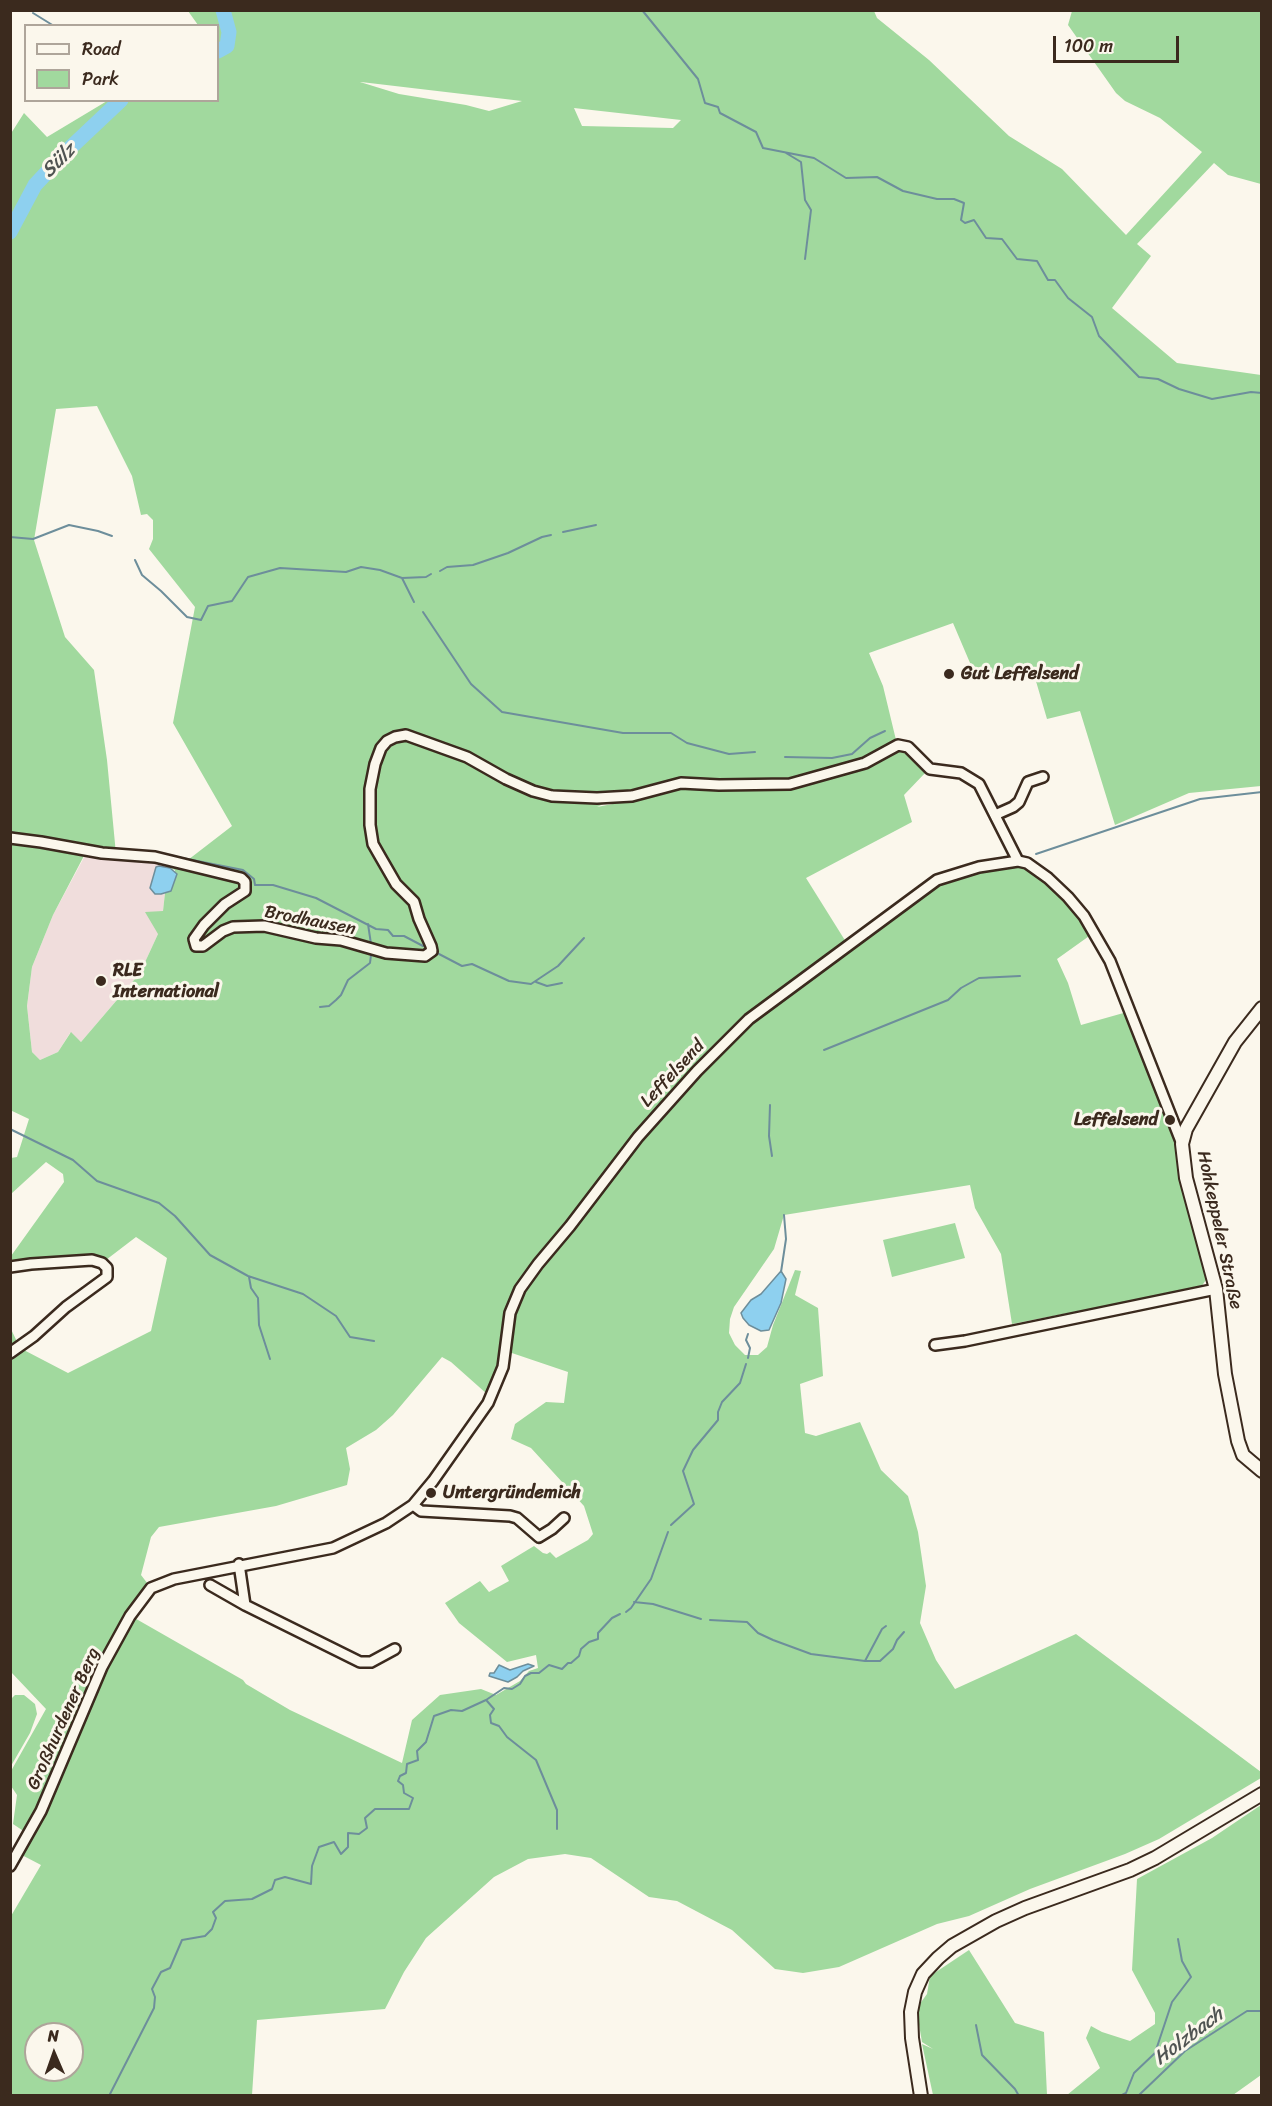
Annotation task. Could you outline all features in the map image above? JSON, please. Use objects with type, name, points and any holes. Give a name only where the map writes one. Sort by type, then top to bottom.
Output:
[{"type":"street","name":"Brodhausen","points":[[10,838],[102,853],[155,857],[241,878],[245,882],[244,891],[225,904],[204,925],[194,939],[196,946],[203,946],[223,931],[233,927],[264,927],[316,938],[341,940],[386,953],[425,956],[432,951],[431,946],[414,902],[396,884],[373,844],[370,825],[370,789],[375,764],[381,748],[395,736],[406,735],[467,757],[533,792],[552,796],[597,798],[632,796],[681,783],[790,784],[865,763],[894,746],[904,745],[930,769],[961,773],[979,784],[994,815]]},
{"type":"street","points":[[1043,777],[1028,782],[1019,802],[1013,807],[994,815],[1018,861],[1027,864],[1048,878],[1068,897],[1084,916],[1102,946],[1182,1144]]},
{"type":"street","name":"Leffelsend","points":[[413,1505],[433,1481],[488,1403],[503,1367],[513,1302],[520,1289],[618,1161],[697,1071],[749,1019],[937,880],[979,867],[1018,861]]},
{"type":"street","name":"Hohkeppeler Straße","points":[[1262,1008],[1235,1042],[1186,1129],[1182,1144],[1186,1178],[1216,1289],[1225,1374],[1238,1441],[1243,1455],[1262,1471]]},
{"type":"street","points":[[10,1267],[92,1260],[102,1263],[107,1268],[107,1277],[10,1353]]},
{"type":"street","points":[[935,1345],[965,1341],[1216,1289]]},
{"type":"street","points":[[245,1605],[239,1564],[333,1548],[386,1523],[413,1505],[421,1511],[510,1516],[517,1518],[539,1537],[564,1518]]},
{"type":"street","name":"Großhurdener Berg","points":[[10,1866],[42,1811],[102,1668],[130,1616],[151,1588],[174,1579],[239,1564]]},
{"type":"street","points":[[210,1585],[245,1605],[360,1662],[371,1662],[395,1649]]},
{"type":"street","points":[[921,2096],[912,2038],[911,2012],[915,1992],[923,1974],[938,1958],[965,1938],[1016,1912],[1130,1870],[1155,1858],[1262,1794]]},
{"type":"shaded area","points":[[88,850],[173,864],[170,868],[159,866],[156,868],[150,888],[161,894],[165,893],[158,934],[140,973],[81,1042],[70,1033],[58,1052],[40,1060],[32,1052],[27,1006],[32,967],[53,915]]},
{"type":"green space","points":[[188,11],[874,11],[877,18],[929,60],[1009,136],[1062,169],[1126,235],[1202,152],[1160,118],[1125,101],[1116,93],[1068,25],[1072,11],[1261,11],[1261,184],[1228,175],[1214,163],[1137,244],[1151,256],[1112,308],[1177,363],[1261,375],[1261,786],[1189,793],[1115,825],[1080,711],[1047,719],[1031,664],[976,677],[953,623],[869,653],[883,686],[896,740],[881,752],[865,760],[789,780],[777,779],[777,788],[794,788],[876,765],[893,751],[901,751],[908,754],[926,772],[904,795],[912,822],[806,878],[846,942],[745,1016],[693,1068],[632,1138],[637,1145],[701,1074],[753,1023],[850,948],[935,888],[953,878],[1016,865],[1027,868],[1063,900],[1092,934],[1057,959],[1068,983],[1081,1025],[1127,1012],[1176,1139],[1179,1163],[1208,1277],[1201,1287],[1012,1324],[1001,1254],[975,1208],[970,1185],[784,1215],[774,1249],[734,1307],[729,1333],[735,1345],[745,1355],[758,1355],[767,1347],[773,1325],[795,1270],[801,1271],[795,1295],[818,1308],[823,1376],[800,1384],[805,1433],[816,1436],[860,1422],[881,1470],[908,1496],[918,1532],[926,1586],[920,1623],[936,1660],[955,1689],[1076,1634],[1261,1772],[1261,1778],[1159,1839],[1125,1854],[1030,1889],[969,1916],[937,1924],[839,1967],[803,1973],[775,1969],[732,1930],[677,1901],[649,1897],[591,1858],[565,1854],[528,1859],[494,1877],[426,1938],[404,1972],[385,2009],[257,2020],[252,2095],[11,2095],[11,1916],[41,1865],[18,1853],[28,1834],[13,1824],[17,1795],[11,1786],[11,1771],[46,1709],[11,1672],[10,1327],[20,1348],[68,1373],[151,1331],[167,1258],[136,1237],[102,1263],[11,1267],[11,1256],[64,1182],[63,1174],[46,1162],[11,1194],[11,1158],[17,1157],[29,1119],[10,1110],[10,135],[24,113],[47,137],[105,102],[219,102],[219,24],[197,24]],"holes":[[[360,82],[522,101],[489,111],[399,94]],[[574,108],[681,120],[673,128],[582,126]],[[97,406],[132,476],[141,515],[147,514],[153,520],[153,539],[149,549],[195,607],[173,723],[232,826],[184,863],[173,864],[170,868],[175,870],[171,891],[165,893],[163,911],[145,912],[158,934],[140,973],[81,1042],[71,1032],[58,1052],[40,1060],[32,1052],[27,1006],[32,967],[53,915],[87,850],[116,854],[107,760],[94,670],[65,637],[34,540],[56,409]],[[668,780],[671,788],[633,800],[597,807],[631,791]],[[503,1350],[568,1372],[564,1403],[546,1402],[515,1424],[511,1439],[531,1448],[584,1506],[593,1534],[588,1540],[556,1558],[550,1552],[543,1553],[534,1546],[501,1566],[509,1581],[489,1592],[480,1581],[445,1603],[459,1623],[507,1662],[536,1655],[538,1668],[529,1671],[520,1681],[496,1695],[481,1689],[440,1695],[412,1720],[402,1763],[290,1710],[243,1680],[131,1616],[151,1588],[141,1575],[151,1537],[159,1527],[276,1506],[347,1485],[350,1469],[346,1448],[376,1430],[393,1415],[442,1357],[451,1362],[487,1394]]]},
{"type":"green space","points":[[955,1223],[965,1258],[892,1277],[883,1240]]},
{"type":"green space","points":[[15,1695],[24,1695],[35,1704],[37,1714],[30,1733],[11,1766],[11,1699]]},
{"type":"green space","points":[[1261,1805],[1261,2075],[1233,2095],[1067,2095],[1100,2068],[1086,2038],[1091,2026],[1130,2041],[1155,2024],[1155,2013],[1132,1970],[1137,1879],[1212,1838]]},
{"type":"green space","points":[[969,1950],[1015,2023],[1044,2032],[1047,2095],[933,2095],[922,2044],[933,2049],[922,2042],[917,2013],[919,2005],[927,1994],[930,1976]]},
{"type":"water","points":[[156,867],[170,868],[177,874],[171,891],[155,894],[150,888]]},
{"type":"water","points":[[781,1271],[786,1279],[781,1303],[769,1330],[761,1331],[749,1325],[741,1313]]},
{"type":"water","points":[[528,1664],[534,1666],[508,1682],[489,1676],[499,1665],[510,1670]]},
{"type":"waterway","name":"Sülz","points":[[219,50],[227,46],[229,32],[223,10]]},
{"type":"waterway","points":[[642,10],[698,79],[705,103],[718,107],[720,113],[756,132],[763,148],[814,158],[846,178],[877,177],[903,191],[937,199],[954,199],[964,203],[961,220],[965,223],[974,220],[986,238],[1002,239],[1017,259],[1037,261],[1048,280],[1055,280],[1068,298],[1092,317],[1099,336],[1139,377],[1158,379],[1179,389],[1212,399],[1251,392],[1262,393]]},
{"type":"waterway","points":[[33,13],[51,24]]},
{"type":"waterway","name":"Sülz","points":[[10,232],[35,185],[119,102]]},
{"type":"waterway","points":[[786,153],[801,162],[805,200],[811,210],[805,259]]},
{"type":"waterway","points":[[10,537],[33,539],[69,525],[112,536]]},
{"type":"waterway","points":[[563,532],[596,525]]},
{"type":"waterway","points":[[440,571],[447,567],[473,565],[551,535]]},
{"type":"waterway","points":[[135,560],[142,575],[187,617],[201,620],[208,606],[232,601],[248,577],[280,568],[346,572],[361,567],[380,570],[402,578],[414,602]]},
{"type":"waterway","points":[[402,578],[426,577],[431,574]]},
{"type":"waterway","points":[[423,612],[471,684],[502,712],[623,733],[671,733],[687,743],[729,754],[755,752]]},
{"type":"waterway","points":[[785,757],[832,758],[852,754],[870,738],[885,731]]},
{"type":"waterway","points":[[1036,854],[1200,799],[1262,792]]},
{"type":"waterway","points":[[10,832],[42,838]]},
{"type":"waterway","points":[[162,854],[243,870],[254,879],[255,885],[273,885],[316,898],[376,929],[388,930],[393,936],[404,936],[423,946]]},
{"type":"waterway","points":[[368,924],[371,944]]},
{"type":"waterway","points":[[439,954],[462,966],[472,964],[509,981],[531,984],[558,966],[584,938]]},
{"type":"waterway","points":[[320,1007],[329,1006],[341,995],[348,980],[370,963],[371,955]]},
{"type":"waterway","points":[[824,1050],[948,1000],[961,988],[979,978],[1020,976]]},
{"type":"waterway","points":[[536,982],[547,986],[562,983]]},
{"type":"waterway","points":[[770,1105],[769,1136],[772,1156]]},
{"type":"waterway","points":[[10,1129],[73,1160],[97,1181],[159,1203],[175,1216],[210,1255],[248,1276],[303,1294],[336,1316],[350,1337],[374,1341]]},
{"type":"waterway","points":[[781,1272],[786,1239],[784,1215]]},
{"type":"waterway","points":[[249,1277],[251,1288],[258,1298],[259,1325],[270,1359]]},
{"type":"waterway","points":[[748,1334],[746,1340],[750,1348],[748,1358]]},
{"type":"waterway","points":[[671,1525],[694,1504],[683,1471],[693,1450],[718,1420],[722,1402],[740,1383],[746,1364]]},
{"type":"waterway","points":[[626,1612],[651,1579],[668,1532]]},
{"type":"waterway","points":[[634,1602],[653,1604],[701,1619]]},
{"type":"waterway","points":[[109,2096],[154,2008],[155,1997],[152,1989],[161,1972],[170,1968],[182,1940],[205,1936],[212,1929],[216,1918],[213,1912],[225,1901],[252,1899],[272,1889],[275,1880],[285,1877],[311,1884],[312,1866],[319,1847],[334,1842],[341,1854],[348,1847],[348,1833],[359,1834],[367,1828],[365,1818],[375,1809],[409,1809],[413,1798],[404,1793],[403,1785],[398,1781],[400,1776],[406,1773],[407,1764],[418,1760],[417,1751],[426,1742],[434,1716],[451,1710],[462,1711],[486,1700],[504,1688],[512,1689],[520,1684],[525,1676],[539,1673],[549,1665],[562,1669],[579,1656],[581,1649],[589,1642],[598,1639],[598,1633],[612,1618],[620,1614]]},
{"type":"waterway","points":[[710,1620],[747,1622],[758,1633],[811,1654],[865,1661],[880,1661],[893,1649],[904,1632]]},
{"type":"waterway","points":[[865,1661],[882,1629],[886,1626]]},
{"type":"waterway","points":[[487,1701],[494,1709],[490,1715],[491,1723],[499,1726],[507,1737],[536,1760],[557,1810],[557,1829]]},
{"type":"waterway","points":[[1120,2096],[1126,2093],[1134,2073],[1155,2053],[1172,2002],[1191,1977],[1182,1961],[1178,1939]]},
{"type":"waterway","name":"Holzbach","points":[[1138,2096],[1185,2051],[1247,2011],[1262,2011]]},
{"type":"waterway","points":[[976,2025],[982,2055],[1019,2096]]},
{"type":"place","name":"Gut Leffelsend","points":[[949,674]]},
{"type":"place","name":"RLE International","points":[[101,981]]},
{"type":"place","name":"Leffelsend","points":[[1170,1120]]},
{"type":"place","name":"Untergründemich","points":[[431,1493]]}]
